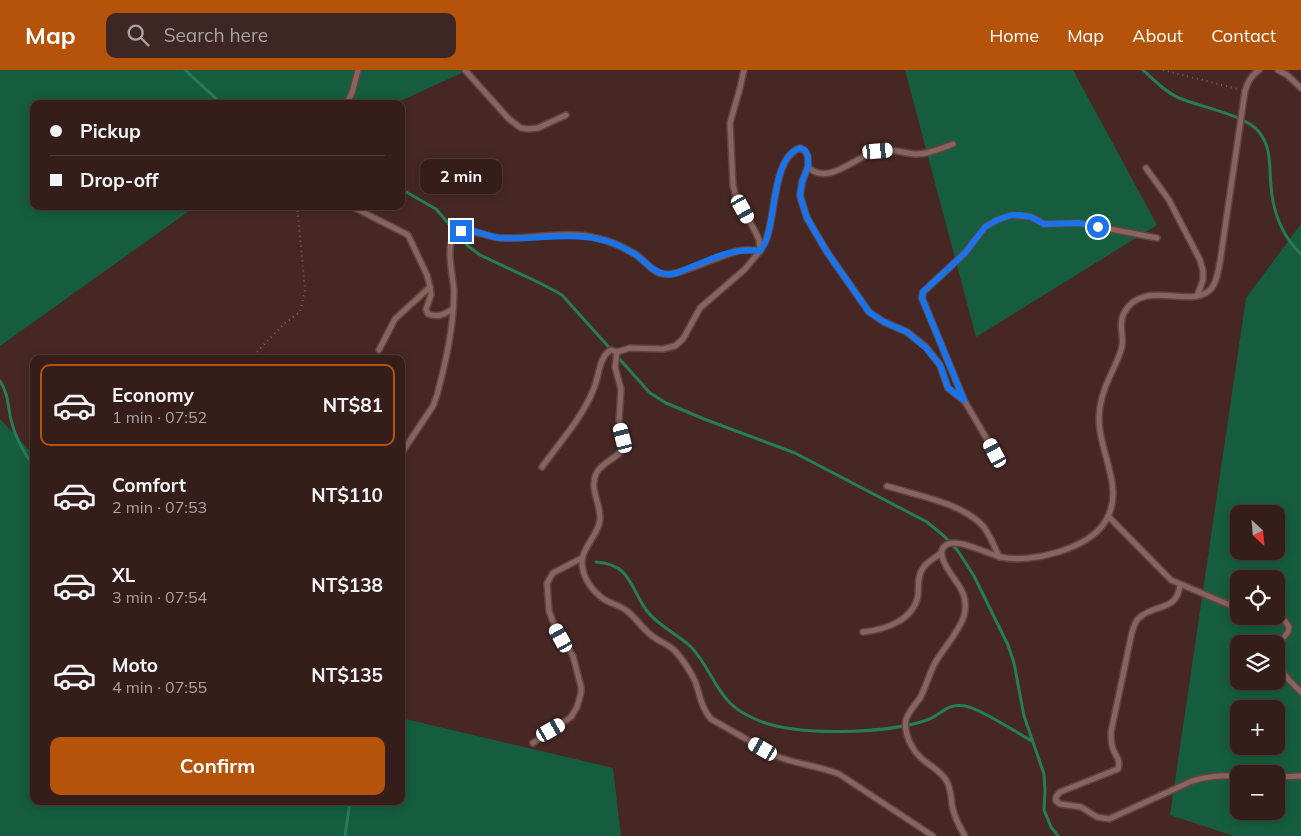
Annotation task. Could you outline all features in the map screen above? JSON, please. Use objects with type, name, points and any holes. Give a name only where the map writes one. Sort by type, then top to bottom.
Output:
[{"type":"lane","points":[[348,100],[358,70]]},
{"type":"lane","points":[[465,70],[508,119],[521,128],[528,130],[538,128],[566,115]]},
{"type":"lane","points":[[744,70],[730,123],[733,186],[736,197],[755,231],[760,251]]},
{"type":"lane","points":[[863,632],[890,626],[906,616],[914,608],[918,596],[918,580],[922,569],[941,553],[948,544],[956,543],[999,557],[1015,560],[1028,559],[1069,548],[1086,540],[1098,531],[1108,516],[1114,488],[1100,432],[1099,416],[1106,386],[1121,348],[1121,321],[1124,312],[1130,304],[1146,297],[1156,295],[1197,296],[1209,290],[1215,282],[1220,262],[1246,91],[1249,80],[1259,70]]},
{"type":"lane","points":[[1278,70],[1287,75],[1301,88]]},
{"type":"lane","points":[[808,167],[813,172],[829,174],[878,151],[890,150],[916,154],[953,144]]},
{"type":"lane","points":[[542,467],[591,397],[605,354],[611,350],[617,352],[630,348],[664,349],[676,346],[683,339],[700,308],[745,269],[760,251],[766,240],[775,190],[786,159],[793,150],[800,148],[805,150],[808,156],[808,167],[802,182],[800,196],[807,218],[827,252],[869,312],[884,322],[907,332],[926,348],[940,365],[948,388],[964,400]]},
{"type":"lane","points":[[1146,168],[1169,200],[1200,260],[1204,280],[1197,296]]},
{"type":"lane","points":[[360,210],[408,235],[430,287],[431,295],[426,309],[428,314],[434,317],[453,309]]},
{"type":"lane","points":[[995,453],[964,400],[922,298],[923,292],[965,253],[985,227],[997,220],[1012,215],[1031,217],[1044,224],[1079,223],[1157,238]]},
{"type":"lane","points":[[405,448],[433,406],[444,368],[453,309],[454,290],[450,250],[451,241],[454,235],[461,231],[466,230],[501,238],[571,235],[595,237],[618,245],[635,254],[658,273],[668,275],[677,274],[719,256],[739,250],[760,251]]},
{"type":"lane","points":[[380,350],[395,319],[430,287]]},
{"type":"lane","points":[[617,352],[615,367],[621,389],[619,421],[625,445],[622,452],[602,466],[593,482],[600,518],[598,528],[582,558],[584,576],[596,593],[627,611],[652,637],[665,643],[676,652],[695,682],[705,713],[711,719],[776,756],[802,765],[829,770],[839,774],[934,836]]},
{"type":"lane","points":[[887,486],[950,505],[971,517],[983,527],[999,557]]},
{"type":"lane","points":[[1108,516],[1162,573],[1180,585],[1230,605]]},
{"type":"lane","points":[[941,553],[944,562],[961,589],[966,604],[965,613],[958,629],[935,664],[922,694],[906,717],[906,722],[908,735],[914,751],[947,781],[955,816],[966,836]]},
{"type":"lane","points":[[533,742],[571,717],[582,693],[574,656],[554,624],[547,596],[547,583],[553,573],[582,558]]},
{"type":"lane","points":[[1180,585],[1176,600],[1140,616],[1132,632],[1112,732],[1111,742],[1120,763],[1118,769],[1060,792],[1056,797],[1056,801],[1060,804],[1081,807],[1097,817],[1110,819],[1192,781],[1206,777],[1230,776]]},
{"type":"lane","points":[[1285,621],[1289,627],[1285,636]]},
{"type":"lane","points":[[1285,675],[1301,692]]},
{"type":"lane","points":[[1285,777],[1301,776]]},
{"type":"path","points":[[1163,70],[1246,91]]},
{"type":"path","points":[[254,355],[285,323],[300,312],[306,290],[296,210]]},
{"type":"green space","points":[[0,70],[468,70],[403,100],[30,100],[30,210],[190,210],[0,346]]},
{"type":"green space","points":[[905,70],[1073,70],[1157,225],[976,337]]},
{"type":"green space","points":[[1301,224],[1301,836],[1234,836],[1170,815],[1246,298]]},
{"type":"green space","points":[[0,419],[30,451],[30,805],[405,805],[405,719],[613,768],[621,836],[0,836]]},
{"type":"waterway","points":[[185,70],[218,100]]},
{"type":"waterway","points":[[1143,70],[1160,86],[1174,95],[1234,116],[1253,126],[1259,132],[1268,151],[1272,196],[1276,214],[1284,231],[1301,254]]},
{"type":"waterway","points":[[405,191],[436,209],[468,246],[480,255],[562,295],[650,393],[666,403],[704,419],[795,453],[927,522],[944,536],[958,551],[974,576],[1008,645],[1014,663],[1024,716],[1044,774],[1044,810],[1051,827],[1058,836]]},
{"type":"waterway","points":[[0,381],[6,395],[15,432],[30,460]]},
{"type":"waterway","points":[[596,562],[608,564],[623,572],[647,611],[662,626],[697,653],[724,697],[736,708],[755,719],[793,729],[841,732],[865,731],[910,725],[932,718],[953,706],[965,706],[989,716],[1032,741]]},
{"type":"waterway","points":[[345,836],[349,805]]},
{"type":"route","points":[[461,231],[473,231],[486,236],[501,238],[571,235],[595,237],[618,245],[635,254],[658,273],[677,274],[719,256],[739,250],[751,249],[760,251],[766,240],[775,190],[786,159],[793,150],[800,148],[805,150],[808,156],[808,167],[802,182],[800,196],[814,233],[869,312],[884,322],[907,332],[926,348],[940,365],[948,388],[964,400],[922,298],[923,292],[965,253],[985,227],[997,220],[1012,215],[1020,215],[1031,217],[1044,224],[1079,223],[1098,227]]}]
